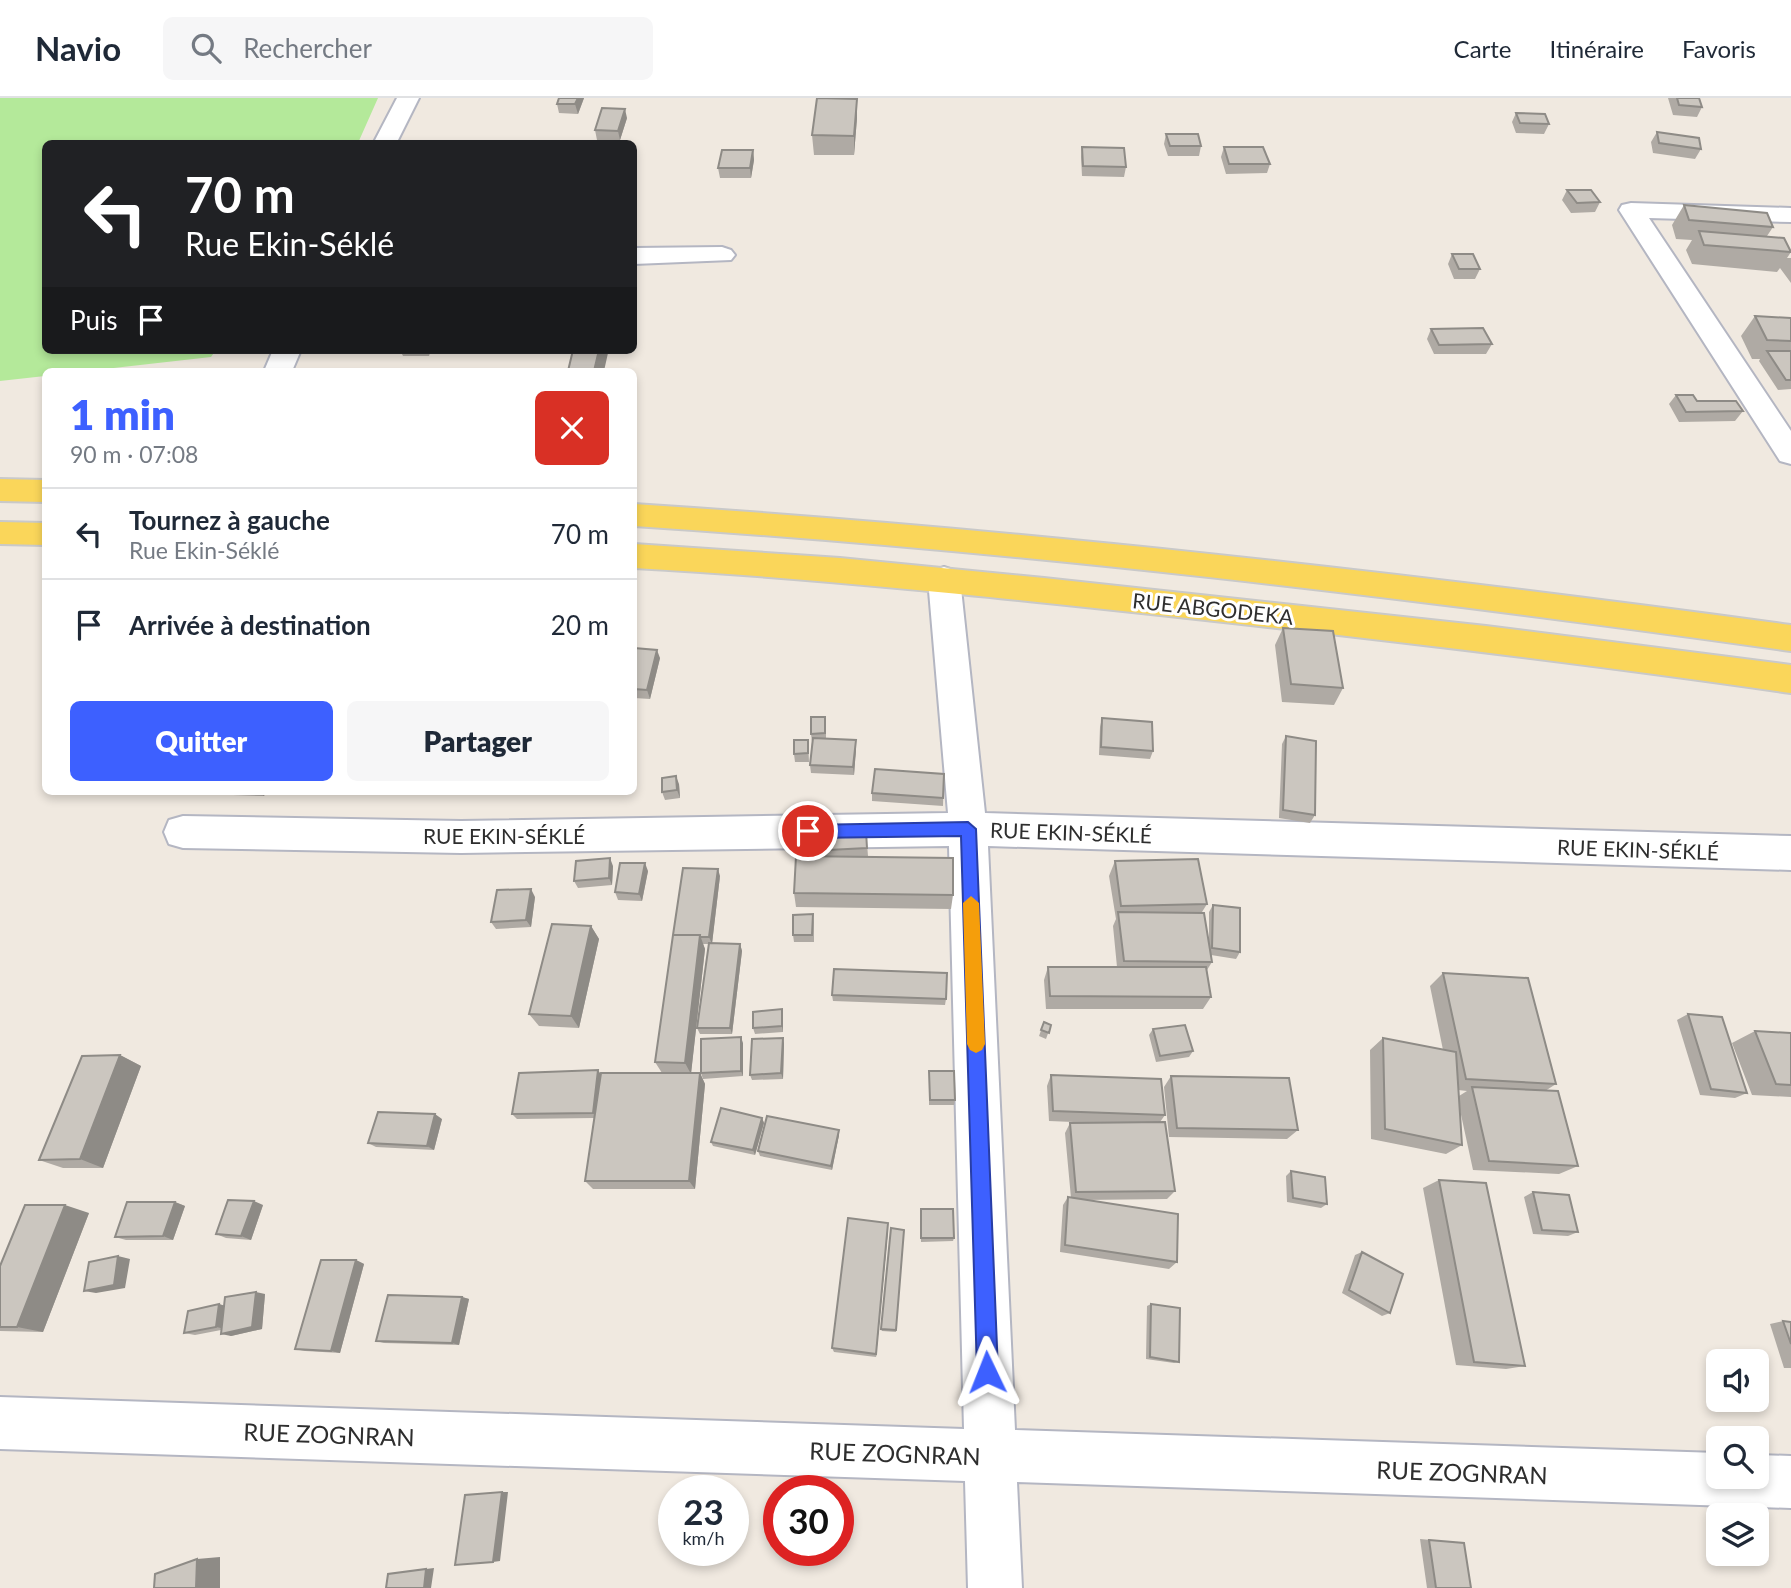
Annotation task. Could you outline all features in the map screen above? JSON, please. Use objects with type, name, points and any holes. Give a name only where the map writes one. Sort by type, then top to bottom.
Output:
[{"type":"main road","points":[[0,490],[42,491]]},
{"type":"main road","name":"RUE ABGODEKA","points":[[637,515],[861,531],[1346,580],[1791,638]]},
{"type":"main road","points":[[0,533],[42,534]]},
{"type":"main road","name":"RUE ABGODEKA","points":[[637,556],[756,562],[944,579],[1371,625],[1791,679]]},
{"type":"street","points":[[386,140],[408,98]]},
{"type":"street","points":[[1791,215],[1631,210],[1782,425],[1791,454]]},
{"type":"street","points":[[637,256],[722,255]]},
{"type":"street","points":[[944,579],[968,829],[995,1588]]},
{"type":"street","name":"RUE EKIN-SÉKLÉ","points":[[183,832],[461,837],[968,829],[1791,853]]},
{"type":"street","name":"RUE ZOGNRAN","points":[[0,1423],[1791,1482]]},
{"type":"green space","points":[[0,98],[378,98],[359,140],[42,140],[42,354],[213,354],[211,357],[114,368],[42,368],[42,376],[0,381]]},
{"type":"building","points":[[559,98],[578,98],[575,104],[557,104]]},
{"type":"building","points":[[817,98],[857,99],[854,136],[812,135]]},
{"type":"building","points":[[1677,98],[1699,98],[1702,107],[1679,105]]},
{"type":"building","points":[[602,108],[625,109],[618,131],[595,130]]},
{"type":"building","points":[[1516,113],[1545,114],[1549,124],[1520,123]]},
{"type":"building","points":[[1657,132],[1699,138],[1701,149],[1659,143]]},
{"type":"building","points":[[1166,134],[1198,134],[1201,146],[1170,146]]},
{"type":"building","points":[[1082,147],[1124,148],[1126,167],[1083,166]]},
{"type":"building","points":[[1224,147],[1263,147],[1270,164],[1229,164]]},
{"type":"building","points":[[722,150],[753,150],[750,168],[718,168]]},
{"type":"building","points":[[1567,190],[1591,190],[1600,202],[1577,203]]},
{"type":"building","points":[[1684,205],[1767,213],[1773,227],[1689,220]]},
{"type":"building","points":[[1699,231],[1784,238],[1791,252],[1704,245]]},
{"type":"building","points":[[1452,254],[1473,254],[1480,269],[1459,269]]},
{"type":"building","points":[[1755,316],[1791,318],[1791,341],[1767,340]]},
{"type":"building","points":[[1483,328],[1492,344],[1439,345],[1431,329]]},
{"type":"building","points":[[1767,351],[1791,351],[1791,380],[1786,380]]},
{"type":"building","points":[[572,354],[598,354],[595,368],[569,368]]},
{"type":"building","points":[[1676,395],[1693,395],[1697,401],[1736,401],[1743,411],[1686,412]]},
{"type":"building","points":[[1283,628],[1333,631],[1343,688],[1291,684]]},
{"type":"building","points":[[637,648],[657,650],[647,690],[637,689]]},
{"type":"building","points":[[811,717],[825,717],[825,733],[811,734]]},
{"type":"building","points":[[1102,718],[1152,722],[1153,751],[1101,747]]},
{"type":"building","points":[[1286,736],[1316,741],[1315,815],[1283,810]]},
{"type":"building","points":[[813,738],[856,740],[853,767],[810,765]]},
{"type":"building","points":[[794,740],[808,740],[808,753],[794,754]]},
{"type":"building","points":[[875,769],[944,774],[943,798],[872,793]]},
{"type":"building","points":[[676,776],[677,790],[662,792],[662,778]]},
{"type":"building","points":[[866,831],[867,848],[809,851],[809,834]]},
{"type":"building","points":[[796,856],[953,858],[953,895],[794,893]]},
{"type":"building","points":[[610,858],[609,878],[574,881],[576,861]]},
{"type":"building","points":[[1198,859],[1207,904],[1121,906],[1115,861]]},
{"type":"building","points":[[620,863],[645,863],[639,894],[615,892]]},
{"type":"building","points":[[683,868],[718,869],[709,937],[673,935]]},
{"type":"building","points":[[531,889],[526,920],[491,922],[497,890]]},
{"type":"building","points":[[1213,905],[1240,908],[1240,952],[1212,948]]},
{"type":"building","points":[[1118,912],[1204,913],[1212,962],[1124,961]]},
{"type":"building","points":[[813,914],[812,935],[793,935],[793,915]]},
{"type":"building","points":[[552,924],[591,926],[571,1016],[529,1014]]},
{"type":"building","points":[[673,935],[700,935],[685,1063],[655,1062]]},
{"type":"building","points":[[709,943],[740,944],[730,1028],[697,1028]]},
{"type":"building","points":[[1048,967],[1206,967],[1211,997],[1050,996]]},
{"type":"building","points":[[834,969],[947,973],[946,999],[832,995]]},
{"type":"building","points":[[1443,973],[1528,978],[1556,1084],[1466,1079]]},
{"type":"building","points":[[782,1009],[782,1026],[753,1028],[753,1012]]},
{"type":"building","points":[[1688,1014],[1722,1017],[1747,1093],[1711,1089]]},
{"type":"building","points":[[1044,1022],[1051,1025],[1049,1033],[1041,1030]]},
{"type":"building","points":[[1185,1025],[1193,1051],[1160,1056],[1153,1029]]},
{"type":"building","points":[[1755,1031],[1791,1033],[1791,1085],[1776,1084]]},
{"type":"building","points":[[741,1037],[741,1071],[701,1073],[701,1039]]},
{"type":"building","points":[[783,1038],[781,1073],[750,1075],[752,1039]]},
{"type":"building","points":[[1383,1038],[1456,1052],[1462,1145],[1385,1129]]},
{"type":"building","points":[[120,1055],[80,1159],[39,1160],[82,1056]]},
{"type":"building","points":[[598,1070],[593,1113],[512,1114],[519,1073]]},
{"type":"building","points":[[929,1071],[954,1071],[955,1100],[930,1100]]},
{"type":"building","points":[[601,1073],[700,1073],[689,1181],[585,1181]]},
{"type":"building","points":[[1051,1075],[1161,1079],[1165,1115],[1053,1111]]},
{"type":"building","points":[[1171,1076],[1289,1078],[1298,1130],[1177,1128]]},
{"type":"building","points":[[1472,1087],[1558,1091],[1578,1166],[1489,1161]]},
{"type":"building","points":[[721,1108],[762,1118],[753,1150],[711,1142]]},
{"type":"building","points":[[378,1112],[435,1114],[427,1146],[368,1143]]},
{"type":"building","points":[[767,1116],[839,1130],[831,1166],[758,1151]]},
{"type":"building","points":[[1165,1122],[1175,1191],[1076,1192],[1070,1123]]},
{"type":"building","points":[[1291,1171],[1325,1177],[1327,1204],[1293,1198]]},
{"type":"building","points":[[1439,1180],[1486,1183],[1525,1366],[1474,1362]]},
{"type":"building","points":[[1533,1192],[1569,1195],[1578,1232],[1542,1230]]},
{"type":"building","points":[[1068,1197],[1178,1214],[1177,1262],[1065,1245]]},
{"type":"building","points":[[228,1200],[254,1201],[241,1236],[216,1234]]},
{"type":"building","points":[[127,1202],[175,1202],[163,1236],[115,1237]]},
{"type":"building","points":[[25,1205],[65,1205],[17,1327],[0,1327],[0,1266]]},
{"type":"building","points":[[921,1209],[953,1209],[954,1238],[921,1238]]},
{"type":"building","points":[[848,1218],[888,1223],[876,1354],[832,1348]]},
{"type":"building","points":[[891,1228],[904,1230],[896,1330],[881,1329]]},
{"type":"building","points":[[1362,1252],[1403,1274],[1390,1313],[1349,1290]]},
{"type":"building","points":[[118,1256],[114,1285],[84,1291],[89,1262]]},
{"type":"building","points":[[321,1260],[356,1260],[331,1351],[295,1349]]},
{"type":"building","points":[[256,1292],[252,1327],[221,1334],[225,1297]]},
{"type":"building","points":[[388,1295],[462,1297],[452,1343],[376,1341]]},
{"type":"building","points":[[219,1304],[216,1327],[184,1333],[188,1311]]},
{"type":"building","points":[[1151,1304],[1180,1308],[1179,1362],[1150,1357]]},
{"type":"building","points":[[1783,1321],[1791,1322],[1791,1344]]},
{"type":"building","points":[[502,1492],[493,1562],[455,1565],[465,1495]]},
{"type":"building","points":[[1429,1540],[1464,1543],[1471,1588],[1436,1588]]},
{"type":"building","points":[[197,1559],[196,1588],[154,1588],[155,1574]]},
{"type":"building","points":[[426,1569],[424,1588],[386,1588],[388,1574]]},
{"type":"slow traffic","points":[[971,903],[976,1044]]},
{"type":"route","points":[[808,831],[968,829],[987,1372]]}]
